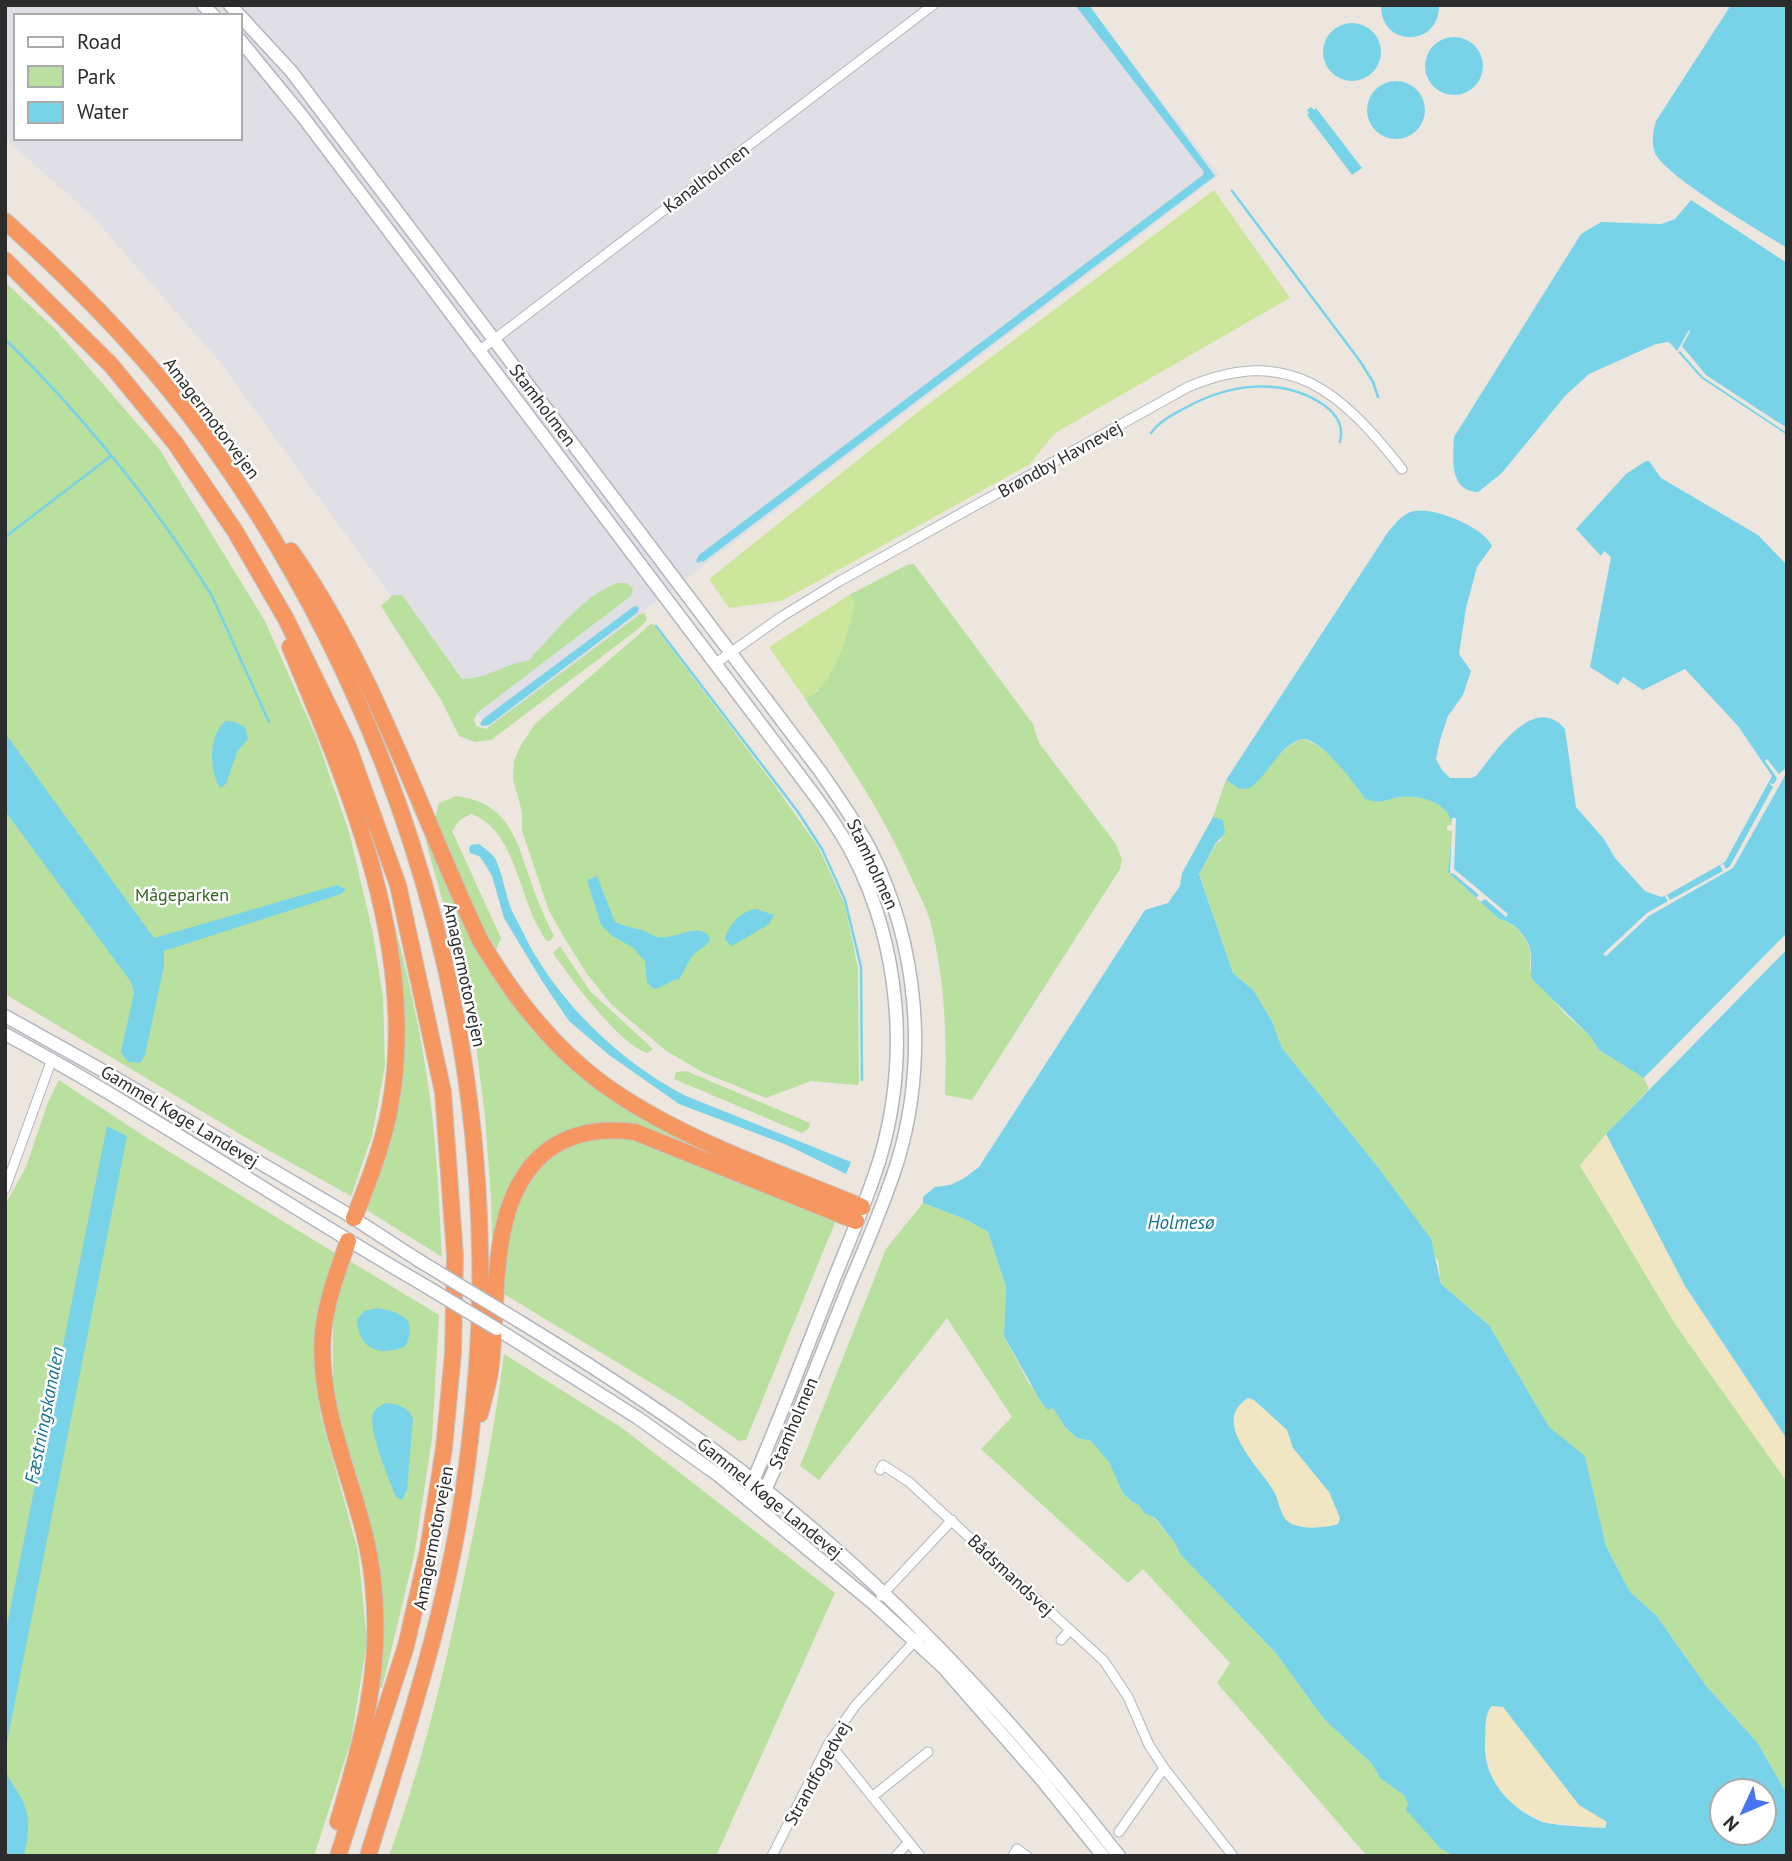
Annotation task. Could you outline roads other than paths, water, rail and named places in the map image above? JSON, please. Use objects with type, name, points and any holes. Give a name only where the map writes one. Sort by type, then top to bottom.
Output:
[{"type":"highway","name":"Amagermotorvejen","points":[[5,220],[63,273],[131,345],[226,465],[320,620],[380,750],[423,877],[445,962],[463,1057],[474,1151],[480,1250],[479,1340],[467,1468],[455,1540],[428,1662],[368,1856]]},
{"type":"highway","name":"Amagermotorvejen","points":[[5,260],[77,329],[128,384],[175,443],[235,531],[286,619],[348,746],[398,885],[443,1092],[454,1256],[453,1353],[444,1448],[428,1550],[406,1646],[338,1856]]},
{"type":"highway","points":[[226,465],[256,500],[326,603],[364,676],[480,940],[506,983],[545,1032],[601,1083],[665,1123],[859,1214]]},
{"type":"highway","points":[[235,531],[289,644],[335,754],[376,883],[392,965],[396,1027],[390,1107],[383,1138],[354,1219]]},
{"type":"highway","points":[[467,1468],[490,1374],[500,1254],[507,1211],[524,1173],[554,1145],[593,1131],[635,1132],[859,1214]]},
{"type":"highway","points":[[328,1856],[362,1740],[374,1679],[376,1636],[373,1581],[364,1534],[330,1418],[323,1367],[323,1332],[331,1293],[348,1241]]},
{"type":"street","name":"Kanalholmen","points":[[479,351],[933,5]]},
{"type":"street","name":"Stamholmen","points":[[242,18],[291,71],[847,809],[871,852],[901,928],[914,1000],[914,1062],[898,1159],[781,1455],[765,1490],[750,1501]]},
{"type":"street","name":"Stamholmen","points":[[242,42],[275,81],[830,816],[853,856],[882,930],[896,1004],[897,1059],[888,1125],[881,1155],[754,1481],[750,1501]]},
{"type":"street","name":"Brøndby Havnevej","points":[[716,663],[781,617],[838,582],[1188,387],[1210,378],[1234,372],[1259,371],[1307,381],[1348,407],[1402,469]]},
{"type":"street","name":"Gammel Køge Landevej","points":[[5,1016],[354,1219],[651,1406],[754,1481],[830,1543],[884,1593],[943,1667],[1104,1856]]},
{"type":"street","name":"Gammel Køge Landevej","points":[[5,1034],[52,1059],[348,1241],[522,1343],[638,1418],[750,1501],[874,1604],[920,1636],[1020,1735],[1119,1856]]},
{"type":"street","points":[[5,1189],[52,1059]]},
{"type":"street","points":[[859,1214],[875,1221]]},
{"type":"street","points":[[348,1241],[354,1219]]},
{"type":"street","name":"Bådsmandsvej","points":[[880,1470],[883,1465],[909,1482],[1104,1661],[1118,1679],[1149,1745],[1164,1768],[1233,1856]]},
{"type":"street","name":"Bådsmandsvej","points":[[874,1604],[951,1520]]},
{"type":"street","name":"Bådsmandsvej","points":[[1061,1640],[1070,1630]]},
{"type":"street","name":"Strandfogedvej","points":[[772,1856],[829,1743],[855,1706],[920,1636]]},
{"type":"street","points":[[829,1743],[920,1856]]},
{"type":"street","points":[[872,1797],[928,1752]]},
{"type":"street","points":[[1119,1832],[1164,1768]]},
{"type":"street","points":[[896,1856],[909,1842]]},
{"type":"street","points":[[1013,1856],[1017,1849],[1027,1856]]},
{"type":"water","points":[[1075,5],[1089,5],[1215,176],[703,562],[698,563],[696,561],[699,555],[1203,175],[1204,172]]},
{"type":"water","points":[[1381,5],[1439,5],[1437,19],[1430,29],[1421,35],[1410,37],[1399,35],[1390,29],[1383,19]]},
{"type":"water","points":[[1731,5],[1787,5],[1787,248],[1676,176],[1654,149],[1656,121]]},
{"type":"water","points":[[1352,23],[1363,25],[1376,36],[1381,52],[1379,63],[1368,76],[1352,81],[1341,79],[1328,68],[1323,52],[1325,41],[1336,28]]},
{"type":"water","points":[[1454,37],[1465,39],[1478,50],[1483,66],[1481,77],[1470,90],[1454,95],[1443,93],[1430,82],[1425,66],[1427,55],[1438,42]]},
{"type":"water","points":[[1396,81],[1417,89],[1425,110],[1417,131],[1396,139],[1375,131],[1367,110],[1375,89]]},
{"type":"water","points":[[1311,107],[1314,110],[1316,108],[1362,168],[1352,175],[1307,115],[1307,110]]},
{"type":"water","points":[[1691,200],[1787,263],[1787,435],[1701,378],[1669,342],[1656,344],[1589,374],[1565,396],[1501,474],[1478,492],[1462,486],[1455,472],[1454,437],[1581,234],[1601,222],[1661,224],[1675,219]]},
{"type":"water","points":[[1649,461],[1661,478],[1758,535],[1787,565],[1787,933],[1644,1078],[1599,1050],[1590,1036],[1532,979],[1531,953],[1523,935],[1514,926],[1499,919],[1448,872],[1451,822],[1444,809],[1431,801],[1416,797],[1380,802],[1365,799],[1346,773],[1310,740],[1302,739],[1287,747],[1250,788],[1239,789],[1226,780],[1388,532],[1410,512],[1434,512],[1469,526],[1492,546],[1477,567],[1466,608],[1459,654],[1471,671],[1463,695],[1448,716],[1440,740],[1436,759],[1442,770],[1450,778],[1476,776],[1516,730],[1540,718],[1553,719],[1565,729],[1576,807],[1604,839],[1615,858],[1645,891],[1665,896],[1725,862],[1772,776],[1738,726],[1685,669],[1643,690],[1623,677],[1618,685],[1590,667],[1611,557],[1604,551],[1601,556],[1576,529],[1626,474]]},
{"type":"water","points":[[637,606],[637,613],[489,725],[480,724],[483,719]]},
{"type":"water","points":[[226,721],[245,727],[248,739],[237,752],[226,784],[220,788],[214,772],[212,753],[216,734]]},
{"type":"water","points":[[5,733],[154,938],[337,885],[346,889],[341,894],[164,951],[164,966],[145,1055],[140,1063],[128,1062],[121,1052],[134,993],[131,982],[5,811]]},
{"type":"water","name":"Holmesø","points":[[1213,817],[1223,820],[1225,833],[1216,843],[1199,874],[1233,973],[1253,990],[1272,1021],[1282,1048],[1377,1166],[1431,1239],[1441,1284],[1489,1325],[1549,1427],[1585,1456],[1606,1546],[1630,1592],[1656,1615],[1707,1687],[1757,1742],[1777,1777],[1708,1777],[1708,1847],[1778,1847],[1778,1778],[1787,1794],[1787,1856],[1455,1856],[1441,1849],[1406,1810],[1408,1805],[1405,1796],[1380,1778],[1372,1764],[1324,1719],[1275,1652],[1180,1554],[1175,1543],[1155,1518],[1144,1513],[1139,1505],[1123,1493],[1109,1462],[1091,1441],[1077,1438],[1065,1427],[1053,1408],[1048,1410],[1041,1402],[1004,1336],[1006,1287],[988,1232],[967,1220],[923,1203],[923,1197],[935,1187],[950,1185],[979,1167],[1145,910],[1168,903],[1180,886],[1182,873]],"holes":[[[1248,1398],[1254,1400],[1287,1430],[1293,1448],[1329,1492],[1340,1518],[1338,1524],[1301,1527],[1290,1523],[1284,1517],[1273,1490],[1248,1456],[1235,1431],[1234,1419],[1238,1408]],[[1492,1706],[1503,1707],[1579,1805],[1607,1822],[1605,1828],[1546,1823],[1528,1815],[1508,1799],[1493,1779],[1485,1755],[1486,1722]]]},
{"type":"water","points":[[479,844],[495,858],[511,908],[537,958],[567,999],[602,1037],[642,1069],[686,1096],[851,1162],[846,1174],[787,1145],[679,1104],[609,1055],[569,1021],[504,918],[492,876],[479,856],[470,853],[471,845]]},
{"type":"water","points":[[597,876],[615,922],[658,937],[700,931],[710,938],[705,946],[692,956],[679,979],[654,989],[647,983],[645,961],[632,947],[612,936],[601,925],[587,880]]},
{"type":"water","points":[[756,909],[774,915],[769,924],[732,946],[725,940],[732,924],[740,916]]},
{"type":"water","points":[[1787,949],[1787,1439],[1685,1286],[1606,1134]]},
{"type":"water","points":[[107,1126],[127,1136],[5,1752],[5,1635]]},
{"type":"water","points":[[378,1308],[395,1312],[408,1320],[410,1333],[406,1346],[380,1351],[372,1348],[362,1338],[357,1320],[364,1311]]},
{"type":"water","points":[[386,1403],[402,1407],[413,1419],[407,1490],[402,1500],[396,1497],[380,1455],[372,1421],[374,1412]]},
{"type":"water","points":[[5,1768],[28,1816],[24,1856],[5,1856]]},
{"type":"waterway","points":[[1232,191],[1360,361],[1373,382],[1378,397]]},
{"type":"waterway","points":[[5,339],[62,399],[116,462],[190,561],[212,596],[269,722]]},
{"type":"waterway","points":[[1151,433],[1166,419],[1219,393],[1273,387],[1308,396],[1329,409],[1340,425],[1340,442]]},
{"type":"waterway","points":[[5,537],[111,456]]},
{"type":"waterway","points":[[656,626],[798,812],[822,849],[845,900],[861,967],[862,1080]]},
{"type":"park label","name":"Mågeparken","points":[[182,894]]},
{"type":"water label","name":"Fæstningskanalen","points":[[44,1415]]}]
